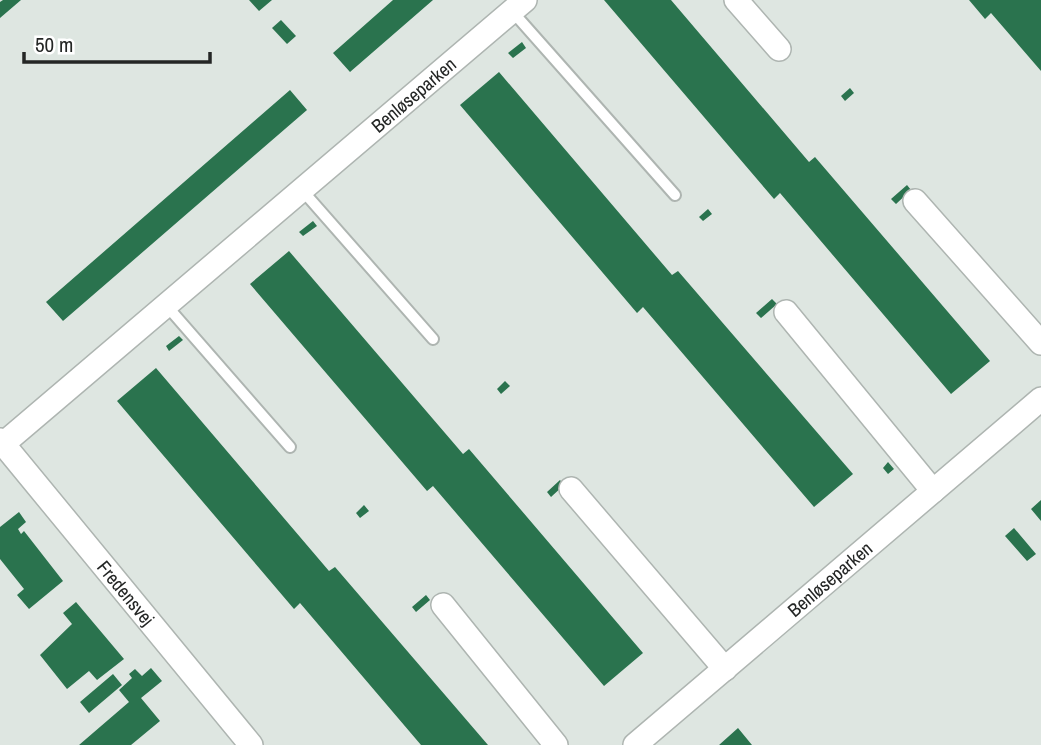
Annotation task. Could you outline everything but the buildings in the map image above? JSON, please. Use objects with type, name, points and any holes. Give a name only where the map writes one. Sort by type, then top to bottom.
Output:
[{"type":"street","points":[[736,0],[779,49]]},
{"type":"street","name":"Benløseparken","points":[[2,442],[518,5]]},
{"type":"street","points":[[915,201],[1041,343]]},
{"type":"street","points":[[786,312],[933,491]]},
{"type":"street","name":"Benløseparken","points":[[635,745],[1041,399]]},
{"type":"street","name":"Fredensvej","points":[[2,442],[251,745]]},
{"type":"street","points":[[571,489],[724,668]]},
{"type":"street","points":[[443,605],[556,745]]},
{"type":"lane","points":[[518,5],[675,195]]},
{"type":"lane","points":[[302,190],[433,340]]},
{"type":"lane","points":[[166,305],[290,447]]}]
